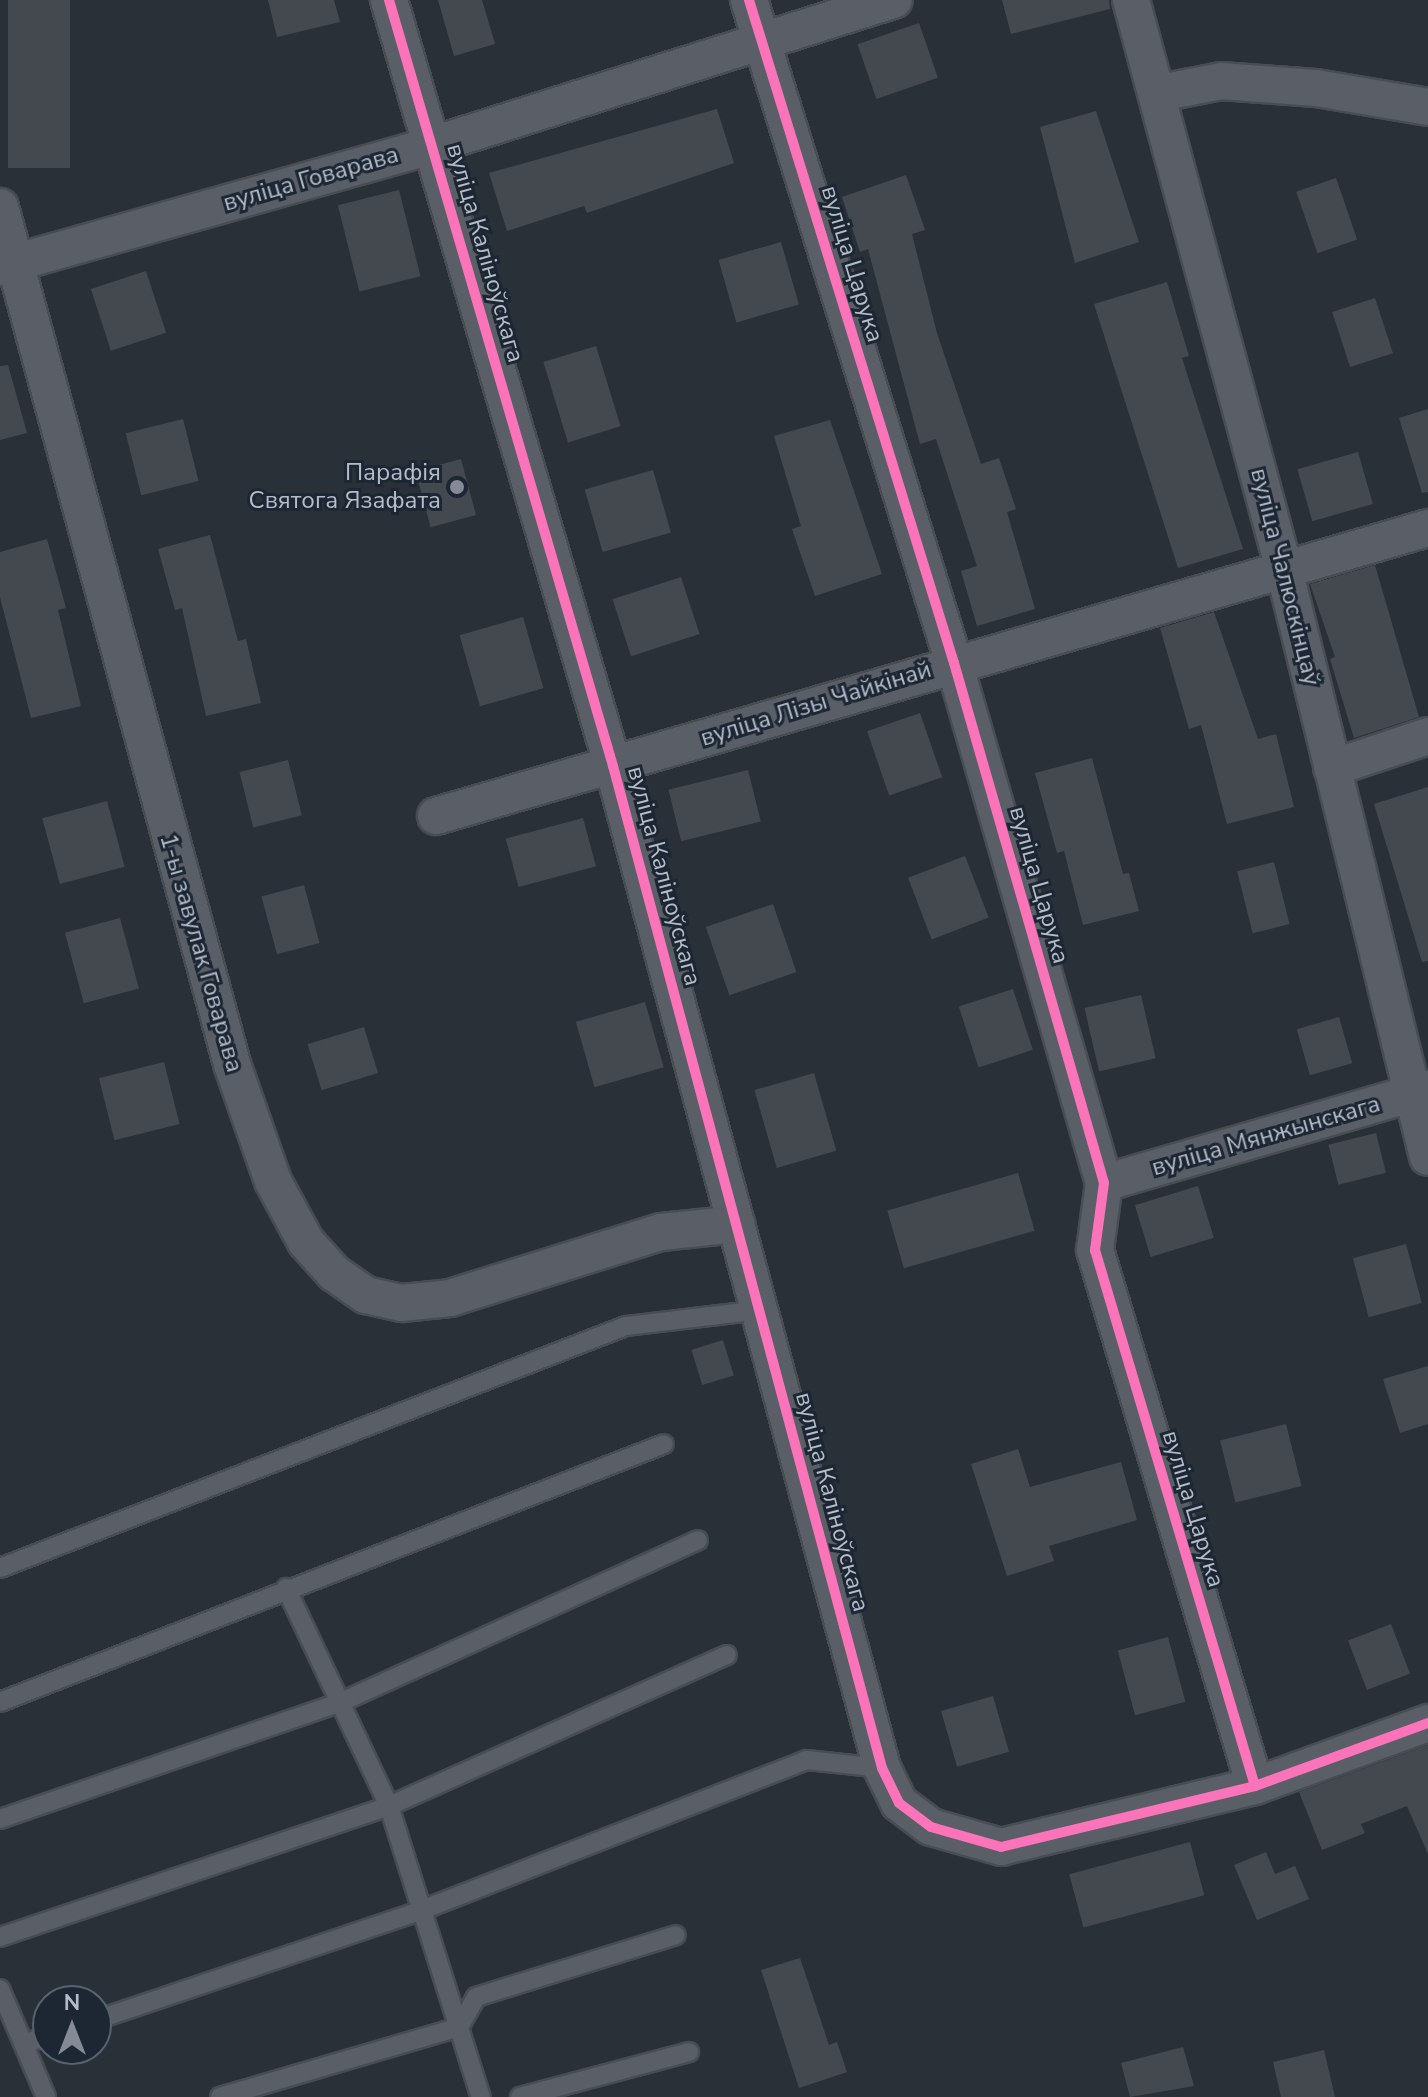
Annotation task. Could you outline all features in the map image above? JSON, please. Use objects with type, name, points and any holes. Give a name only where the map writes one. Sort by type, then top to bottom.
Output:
[{"type":"street","name":"вуліца Каліноўскага","points":[[389,0],[613,766],[882,1768],[899,1803],[931,1827],[1001,1847],[1255,1786],[1428,1723]]},
{"type":"street","name":"вуліца Царука","points":[[749,0],[954,663],[1104,1183],[1095,1250],[1255,1786]]},
{"type":"street","name":"вуліца Говарава","points":[[7,265],[433,145],[894,0]]},
{"type":"street","name":"вуліца Чалюскінцаў","points":[[1131,0],[1160,93],[1285,573],[1332,768],[1420,1092],[1428,1157]]},
{"type":"street","points":[[1160,93],[1221,81],[1316,88],[1428,107]]},
{"type":"street","name":"1-ы завулак Говарава","points":[[0,207],[7,265],[232,1064],[273,1181],[306,1242],[334,1273],[366,1295],[402,1303],[450,1298],[661,1232],[737,1224]]},
{"type":"street","name":"вуліца Лізы Чайкінай","points":[[436,816],[954,663],[1285,573],[1428,528]]},
{"type":"street","points":[[1332,768],[1428,736]]},
{"type":"street","name":"вуліца Мянжынскага","points":[[1104,1183],[1420,1092]]},
{"type":"lane","points":[[0,1568],[626,1326],[760,1310]]},
{"type":"lane","points":[[0,1702],[286,1588],[664,1444]]},
{"type":"lane","points":[[0,1819],[339,1703],[698,1540]]},
{"type":"lane","points":[[286,1588],[389,1806],[481,2097]]},
{"type":"lane","points":[[0,1937],[389,1806],[727,1655]]},
{"type":"lane","points":[[112,2015],[422,1910],[806,1760],[882,1768]]},
{"type":"lane","points":[[220,2097],[459,2027],[476,1997],[676,1935]]},
{"type":"lane","points":[[0,1989],[26,2043],[46,2097]]},
{"type":"lane","points":[[26,2043],[32,2041]]},
{"type":"lane","points":[[520,2097],[689,2052]]},
{"type":"building","points":[[8,0],[70,0],[70,168],[8,168]]},
{"type":"building","points":[[268,0],[334,0],[340,22],[277,37]]},
{"type":"building","points":[[438,0],[482,0],[495,44],[454,56]]},
{"type":"building","points":[[1002,0],[1109,0],[1110,9],[1011,34]]},
{"type":"building","points":[[919,23],[938,78],[876,99],[858,44]]},
{"type":"building","points":[[717,109],[734,163],[587,213],[584,206],[507,231],[489,173]]},
{"type":"building","points":[[1096,111],[1139,242],[1075,263],[1040,127]]},
{"type":"building","points":[[906,175],[925,230],[912,234],[937,333],[981,464],[999,458],[1016,509],[1007,512],[1035,609],[977,626],[961,571],[977,566],[936,439],[920,444],[868,249],[860,252],[842,197]]},
{"type":"building","points":[[1336,178],[1357,239],[1317,253],[1296,192]]},
{"type":"building","points":[[399,190],[421,276],[359,292],[338,205]]},
{"type":"building","points":[[781,242],[799,304],[736,322],[719,260]]},
{"type":"building","points":[[146,271],[166,333],[111,351],[91,289]]},
{"type":"building","points":[[1167,282],[1189,356],[1182,358],[1243,549],[1178,568],[1094,304]]},
{"type":"building","points":[[1375,298],[1393,353],[1350,367],[1332,312]]},
{"type":"building","points":[[596,346],[621,426],[568,442],[543,362]]},
{"type":"building","points":[[8,365],[27,433],[0,440],[0,366]]},
{"type":"building","points":[[1428,409],[1428,492],[1422,493],[1399,418]]},
{"type":"building","points":[[183,419],[198,481],[141,495],[126,433]]},
{"type":"building","points":[[830,420],[882,574],[815,596],[792,529],[801,526],[774,436]]},
{"type":"building","points":[[1358,452],[1373,504],[1312,521],[1297,469]]},
{"type":"building","points":[[461,459],[476,515],[431,527],[416,471]]},
{"type":"building","points":[[653,470],[671,532],[603,552],[585,490]]},
{"type":"building","points":[[210,535],[238,641],[246,639],[261,703],[206,716],[182,608],[175,610],[158,549]]},
{"type":"building","points":[[47,539],[66,608],[58,610],[81,706],[31,718],[0,597],[0,552]]},
{"type":"building","points":[[1375,565],[1419,717],[1354,738],[1330,659],[1335,657],[1310,584]]},
{"type":"building","points":[[681,577],[700,634],[631,656],[613,599]]},
{"type":"building","points":[[1214,612],[1258,739],[1276,734],[1294,807],[1227,824],[1201,725],[1189,729],[1160,628]]},
{"type":"building","points":[[523,617],[543,688],[480,706],[460,635]]},
{"type":"building","points":[[920,713],[942,777],[889,796],[867,731]]},
{"type":"building","points":[[1092,758],[1123,874],[1129,873],[1139,911],[1083,925],[1064,851],[1057,853],[1035,773]]},
{"type":"building","points":[[288,760],[302,815],[253,827],[239,772]]},
{"type":"building","points":[[748,770],[761,821],[681,841],[668,790]]},
{"type":"building","points":[[1428,787],[1428,961],[1422,962],[1374,804]]},
{"type":"building","points":[[107,801],[125,867],[60,884],[42,818]]},
{"type":"building","points":[[583,818],[596,866],[519,887],[506,839]]},
{"type":"building","points":[[965,856],[989,918],[932,939],[908,878]]},
{"type":"building","points":[[1274,862],[1289,924],[1253,933],[1237,871]]},
{"type":"building","points":[[304,885],[320,943],[277,954],[261,896]]},
{"type":"building","points":[[773,904],[796,972],[729,995],[706,927]]},
{"type":"building","points":[[120,918],[139,989],[84,1003],[65,933]]},
{"type":"building","points":[[1013,989],[1033,1050],[979,1067],[959,1007]]},
{"type":"building","points":[[1141,995],[1156,1058],[1099,1071],[1084,1008]]},
{"type":"building","points":[[645,1002],[664,1067],[595,1087],[576,1022]]},
{"type":"building","points":[[1339,1017],[1352,1063],[1310,1075],[1297,1029]]},
{"type":"building","points":[[364,1027],[378,1073],[322,1090],[308,1044]]},
{"type":"building","points":[[164,1062],[179,1124],[114,1140],[99,1078]]},
{"type":"building","points":[[814,1073],[836,1151],[777,1168],[754,1090]]},
{"type":"building","points":[[1376,1133],[1386,1173],[1338,1185],[1328,1145]]},
{"type":"building","points":[[1018,1173],[1035,1231],[904,1268],[887,1210]]},
{"type":"building","points":[[1198,1186],[1214,1238],[1151,1257],[1135,1205]]},
{"type":"building","points":[[1406,1244],[1422,1303],[1369,1317],[1353,1258]]},
{"type":"building","points":[[723,1340],[734,1375],[702,1385],[691,1350]]},
{"type":"building","points":[[1428,1366],[1428,1424],[1400,1433],[1383,1379]]},
{"type":"building","points":[[1286,1424],[1301,1486],[1236,1503],[1220,1440]]},
{"type":"building","points":[[1018,1449],[1030,1487],[1121,1462],[1137,1520],[1049,1546],[1054,1561],[1007,1576],[971,1464]]},
{"type":"building","points":[[1391,1624],[1410,1673],[1367,1690],[1348,1640]]},
{"type":"building","points":[[1168,1637],[1185,1702],[1135,1715],[1118,1650]]},
{"type":"building","points":[[993,1696],[1009,1752],[957,1767],[941,1711]]},
{"type":"building","points":[[1428,1745],[1428,1854],[1407,1806],[1361,1824],[1365,1833],[1322,1850],[1299,1792]]},
{"type":"building","points":[[1190,1842],[1204,1895],[1083,1927],[1069,1874]]},
{"type":"building","points":[[1266,1852],[1275,1874],[1295,1866],[1309,1899],[1257,1920],[1234,1865]]},
{"type":"building","points":[[800,1958],[829,2045],[837,2042],[847,2072],[799,2088],[761,1970]]},
{"type":"building","points":[[1183,2047],[1194,2086],[1130,2097],[1121,2063]]},
{"type":"building","points":[[1324,2050],[1335,2097],[1281,2097],[1273,2062]]},
{"type":"cycle path","points":[[389,0],[613,766],[882,1768],[899,1803],[931,1827],[1001,1847],[1255,1786],[1428,1723]]},
{"type":"cycle path","points":[[749,0],[954,663],[1104,1183],[1095,1250],[1255,1786]]},
{"type":"place","name":"Парафія Святога Язафата","points":[[457,487]]}]
